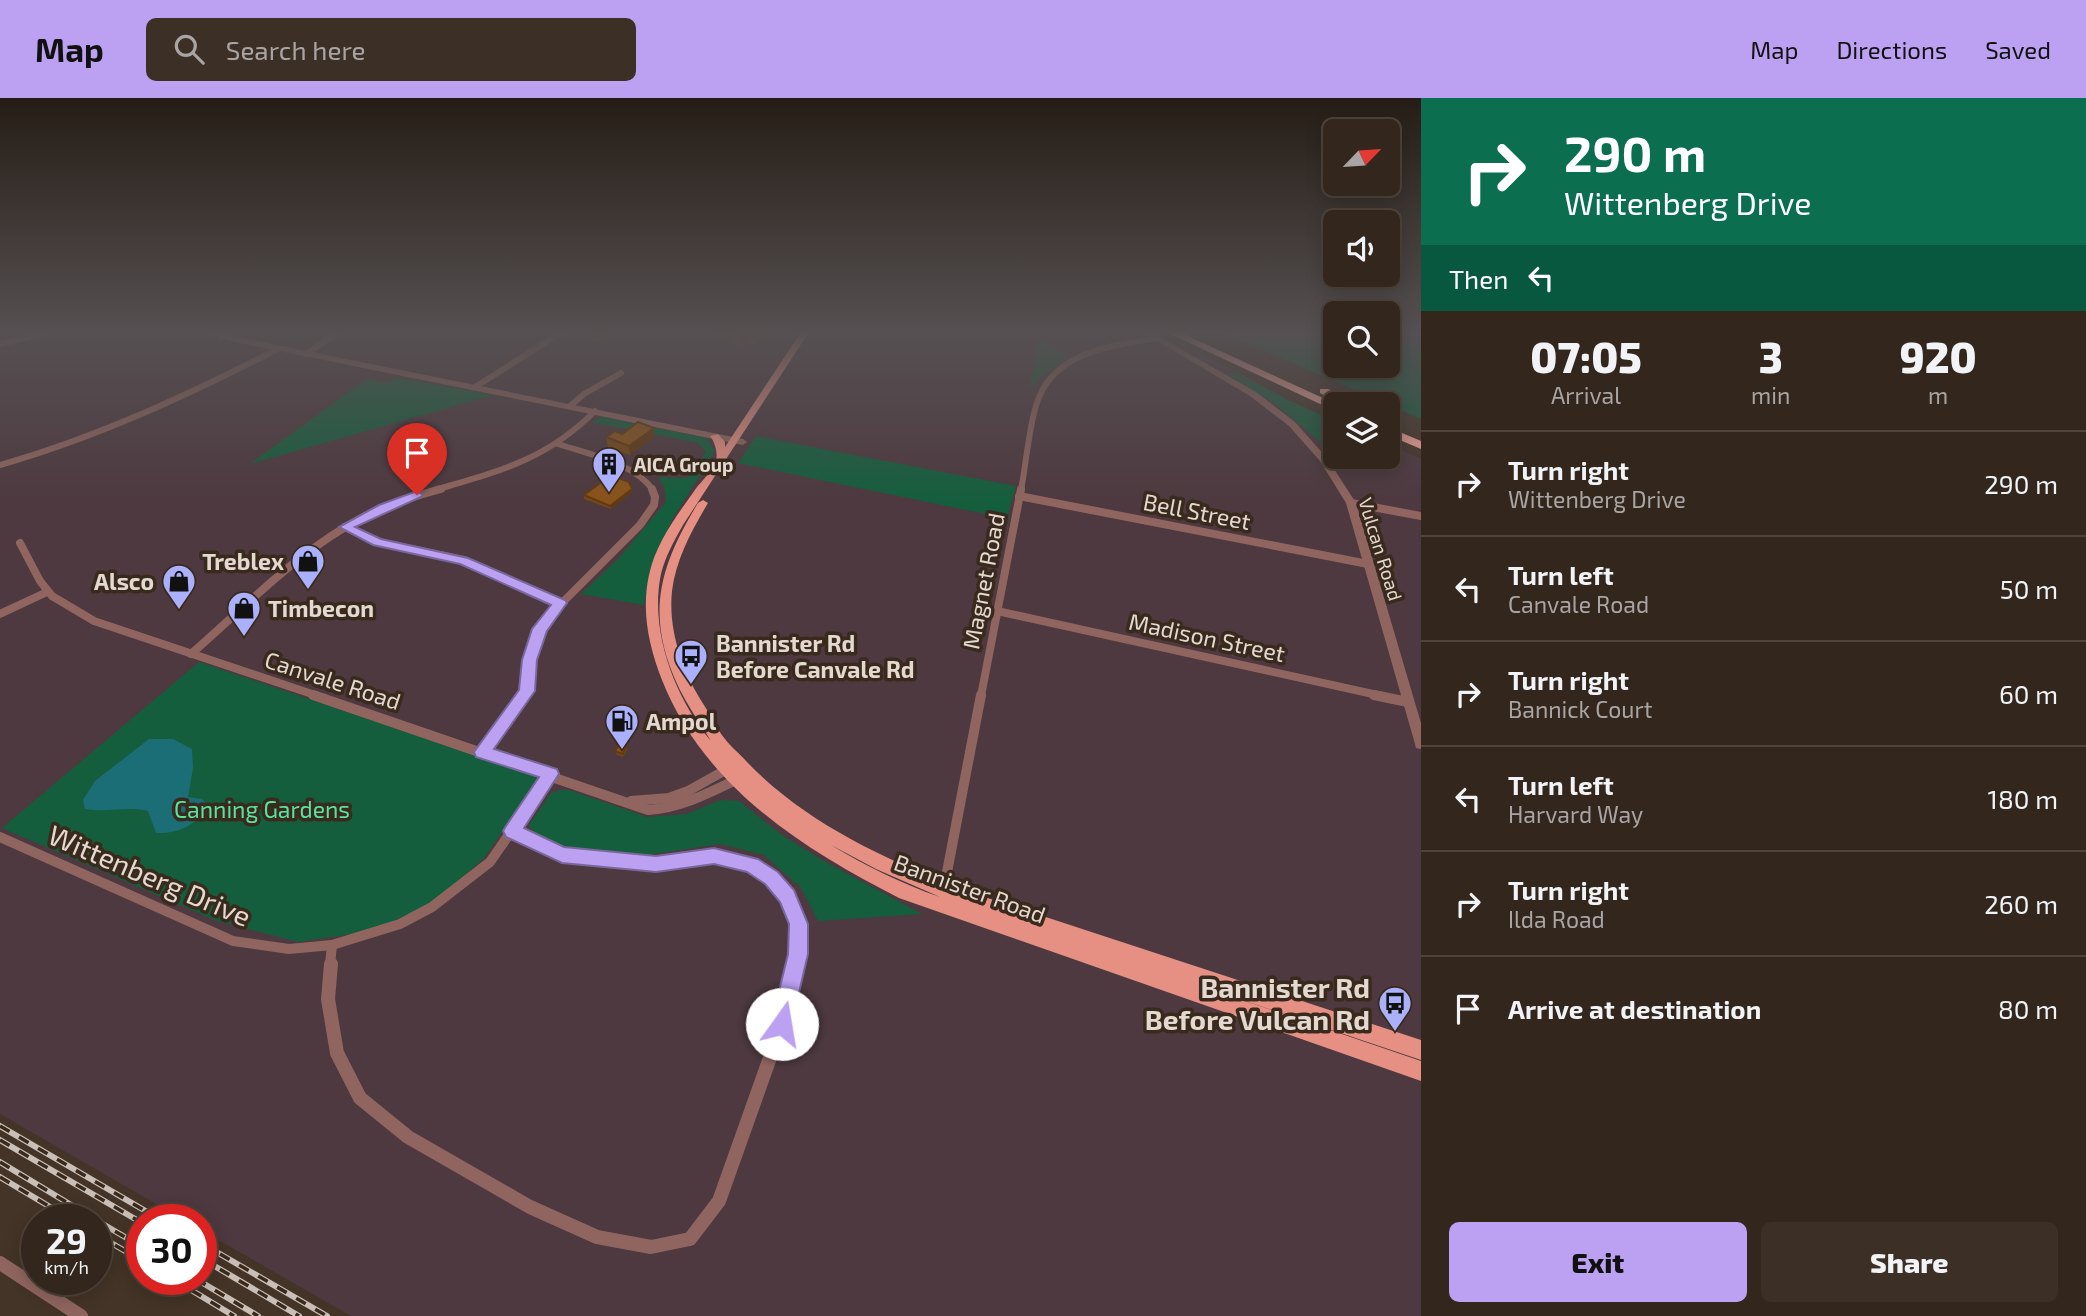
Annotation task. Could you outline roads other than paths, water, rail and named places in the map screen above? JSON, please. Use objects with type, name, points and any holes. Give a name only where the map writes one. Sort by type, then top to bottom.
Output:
[{"type":"highway","points":[[1294,389],[1323,402]]},
{"type":"highway","points":[[1400,425],[1421,433]]},
{"type":"highway","points":[[1400,436],[1421,445]]},
{"type":"main road","name":"Bannister Road","points":[[736,772],[680,676],[668,634],[665,588],[669,567],[686,529],[770,389]]},
{"type":"main road","name":"Bannister Road","points":[[775,389],[721,460],[675,527],[657,566],[652,607],[658,649],[673,692],[693,729],[736,772],[829,836],[942,899],[1421,1071]]},
{"type":"main road","points":[[715,436],[720,442],[721,460]]},
{"type":"main road","name":"Bannister Road","points":[[942,899],[1421,1050]]},
{"type":"street","points":[[0,466],[68,445],[159,409],[199,389]]},
{"type":"street","points":[[484,389],[740,438]]},
{"type":"street","points":[[570,406],[593,389]]},
{"type":"street","name":"Magnet Road","points":[[942,899],[1019,496],[1039,396],[1043,389]]},
{"type":"street","name":"Vulcan Road","points":[[1241,389],[1292,424],[1324,460],[1351,503],[1421,744]]},
{"type":"street","points":[[191,654],[305,556],[345,527],[383,508],[508,467],[558,444],[595,411]]},
{"type":"street","points":[[681,428],[715,436],[740,438]]},
{"type":"street","points":[[482,752],[527,691],[530,660],[540,629],[560,603],[640,525],[653,508],[656,499],[654,490],[646,480],[633,472],[558,444]]},
{"type":"street","name":"Bell Street","points":[[1019,496],[1368,564]]},
{"type":"street","points":[[1351,503],[1421,516]]},
{"type":"street","points":[[345,527],[377,542],[464,561],[560,603]]},
{"type":"street","name":"Canvale Road","points":[[20,543],[29,553],[33,569],[47,592],[73,612],[94,621],[551,774],[648,810],[671,808],[694,801],[736,772]]},
{"type":"street","points":[[0,614],[47,592]]},
{"type":"street","name":"Madison Street","points":[[997,611],[1409,702]]},
{"type":"street","name":"Wittenberg Drive","points":[[0,837],[233,941],[289,949],[332,945],[400,924],[432,907],[490,862],[551,774]]},
{"type":"street","points":[[332,945],[328,999],[337,1054],[360,1097],[408,1137],[519,1201],[597,1237],[651,1247],[690,1239],[719,1201],[782,1024],[798,954],[799,924],[787,897],[771,878],[751,865],[714,856],[656,864],[562,855],[512,831]]},
{"type":"street","points":[[0,1264],[81,1316]]},
{"type":"water","points":[[149,739],[173,739],[192,749],[193,768],[188,797],[202,799],[207,805],[193,823],[179,830],[156,833],[148,811],[85,809],[83,800],[95,781]]},
{"type":"railway","points":[[0,1126],[134,1204]]},
{"type":"railway","points":[[0,1140],[126,1214]]},
{"type":"railway","points":[[0,1162],[126,1238]]},
{"type":"railway","points":[[0,1177],[45,1204]]},
{"type":"railway","points":[[112,1243],[126,1252]]},
{"type":"railway","points":[[217,1252],[327,1316]]},
{"type":"railway","points":[[217,1267],[299,1316]]},
{"type":"railway","points":[[217,1292],[258,1316]]},
{"type":"railway","points":[[199,1295],[234,1316]]},
{"type":"place","name":"AICA Group","points":[[609,494]]},
{"type":"place","name":"Treblex","points":[[308,591]]},
{"type":"place","name":"Alsco","points":[[179,611]]},
{"type":"place","name":"Timbecon","points":[[244,638]]},
{"type":"place","name":"Bannister Rd Before Canvale Rd","points":[[691,686]]},
{"type":"place","name":"Ampol","points":[[622,751]]},
{"type":"place","name":"Bannister Rd Before Vulcan Rd","points":[[1395,1033]]},
{"type":"park label","name":"Canning Gardens","points":[[262,809]]}]
